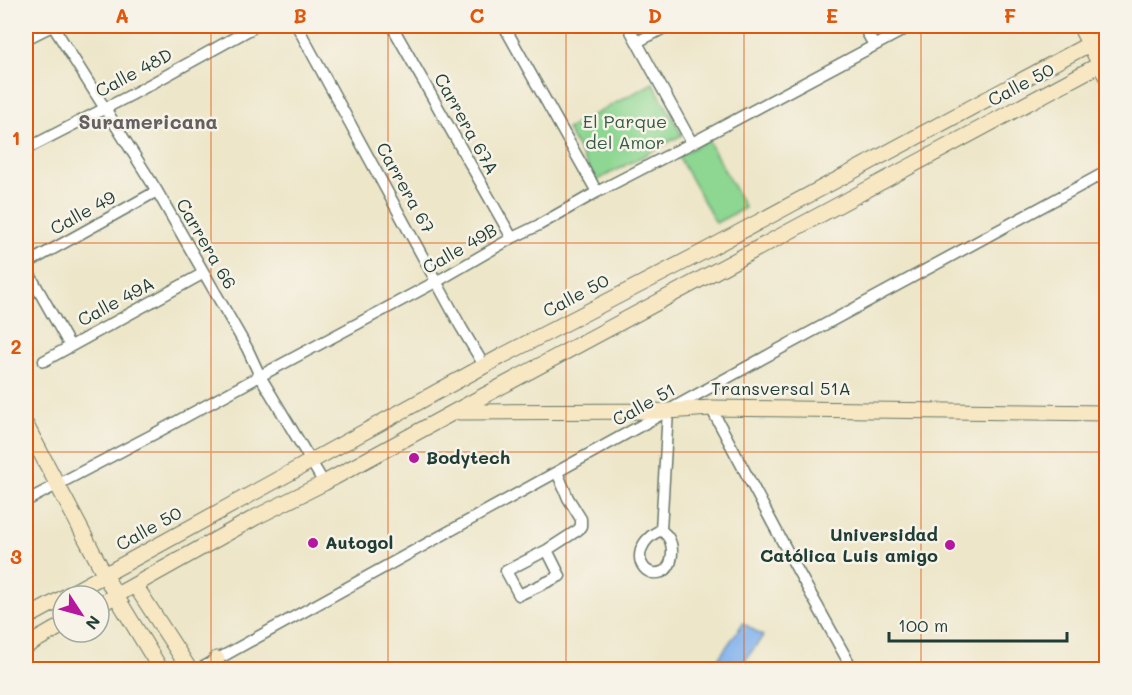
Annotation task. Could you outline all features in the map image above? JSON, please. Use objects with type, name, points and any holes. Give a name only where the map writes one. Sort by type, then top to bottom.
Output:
[{"type":"main road","points":[[1080,26],[1105,67]]},
{"type":"main road","name":"Calle 50","points":[[88,584],[485,367],[1107,35]]},
{"type":"main road","name":"Calle 50","points":[[111,599],[256,517],[324,483],[1105,67]]},
{"type":"main road","points":[[476,400],[486,380],[485,367]]},
{"type":"main road","name":"Transversal 51A","points":[[456,412],[668,411],[711,408],[1107,413]]},
{"type":"main road","points":[[26,425],[116,596],[161,669]]},
{"type":"main road","points":[[135,585],[190,669]]},
{"type":"main road","name":"Calle 50","points":[[26,618],[51,605]]},
{"type":"main road","points":[[26,646],[51,632]]},
{"type":"street","points":[[26,39],[52,26]]},
{"type":"street","name":"Carrera 66","points":[[52,26],[157,191],[247,348],[260,376],[324,483]]},
{"type":"street","name":"Calle 48D","points":[[26,149],[131,95],[256,26]]},
{"type":"street","name":"Carrera 67","points":[[297,26],[485,367]]},
{"type":"street","name":"Carrera 67A","points":[[392,26],[512,238]]},
{"type":"street","points":[[504,26],[597,192]]},
{"type":"street","points":[[628,26],[692,143]]},
{"type":"street","points":[[637,42],[668,26]]},
{"type":"street","points":[[863,26],[874,45]]},
{"type":"street","name":"Calle 49B","points":[[26,501],[437,281],[597,192],[911,26]]},
{"type":"street","name":"Calle 51","points":[[198,669],[213,664],[557,472],[1107,172]]},
{"type":"street","name":"Calle 49","points":[[26,266],[157,191]]},
{"type":"street","points":[[26,266],[70,346]]},
{"type":"street","name":"Calle 49A","points":[[44,361],[204,273]]},
{"type":"street","points":[[711,408],[853,669]]},
{"type":"street","points":[[661,530],[668,411]]},
{"type":"street","points":[[548,550],[560,576],[519,596],[506,571],[548,550],[581,526],[581,519],[568,498],[557,472]]},
{"type":"green space","name":"El Parque del Amor","points":[[653,83],[682,135],[596,181],[567,129]]},
{"type":"green space","points":[[708,140],[745,208],[716,223],[678,156]]},
{"type":"water","points":[[743,623],[763,636],[739,669],[733,669],[718,659]]},
{"type":"place","name":"Bodytech","points":[[414,458]]},
{"type":"place","name":"Autogol","points":[[313,543]]},
{"type":"place","name":"Universidad Católica Luis amigo","points":[[950,545]]},
{"type":"district","name":"Suramericana","points":[[148,122]]}]
